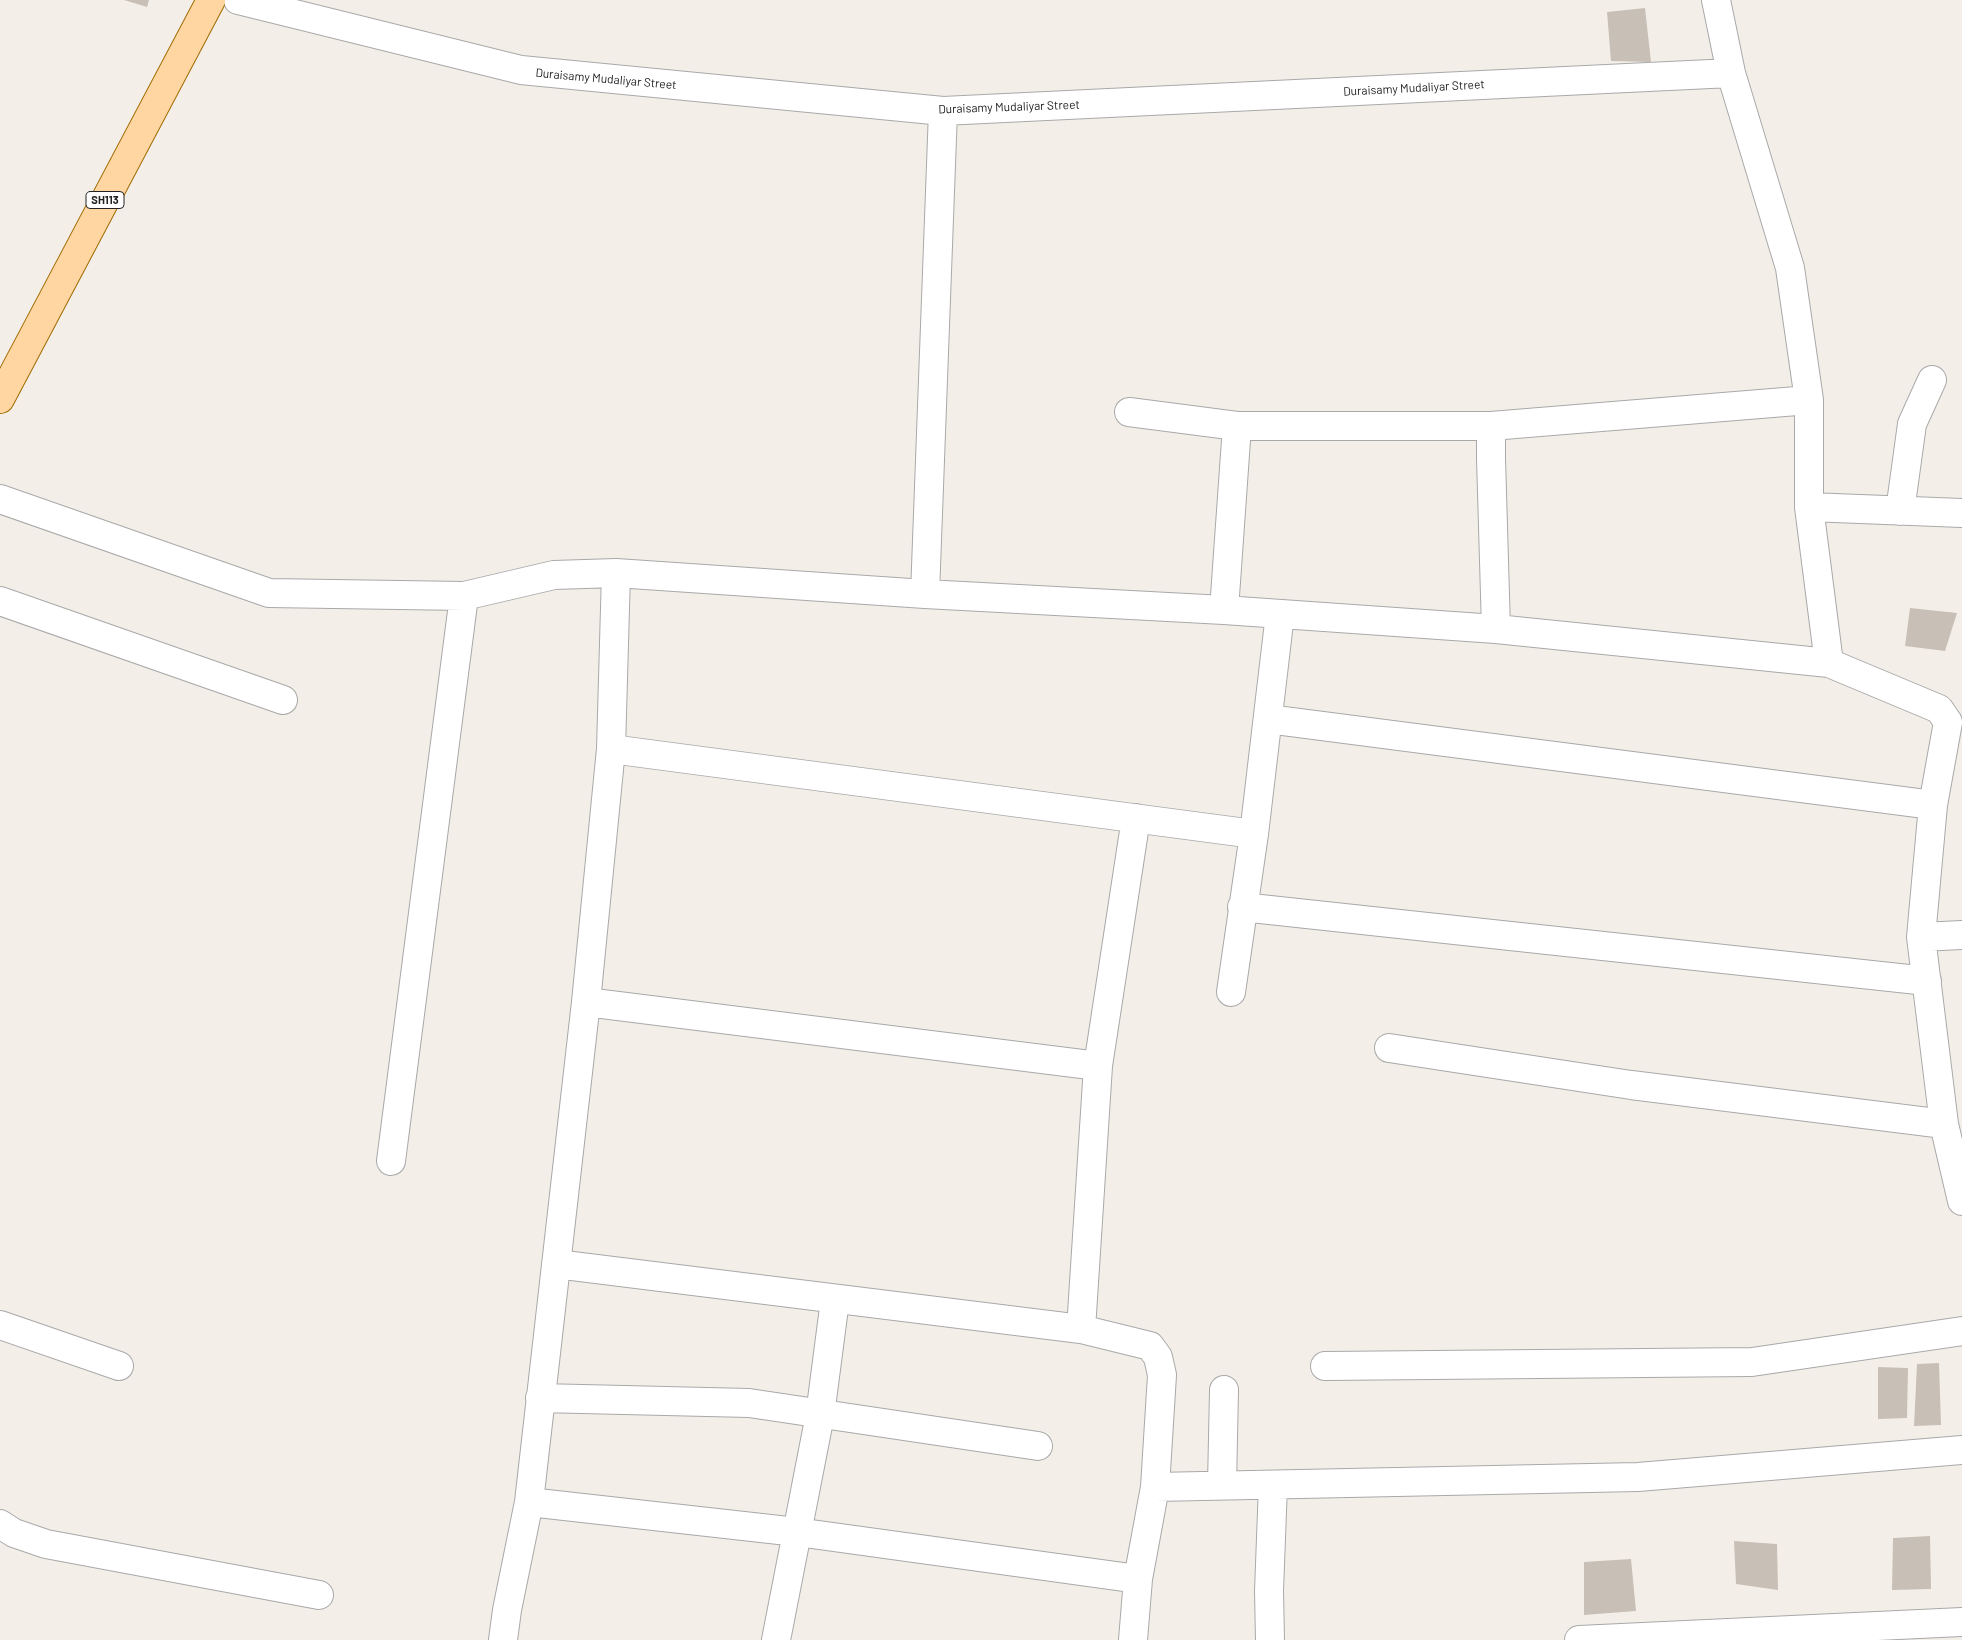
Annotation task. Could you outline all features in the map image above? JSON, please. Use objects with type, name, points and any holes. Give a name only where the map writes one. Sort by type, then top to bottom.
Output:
[{"type":"main road","name":"SH113","points":[[0,399],[211,0]]},
{"type":"street","name":"Duraisamy Mudaliyar Street","points":[[238,0],[521,70],[943,111],[1730,73]]},
{"type":"street","points":[[1716,0],[1730,73],[1790,268],[1808,400],[1809,507],[1830,663]]},
{"type":"street","points":[[925,594],[943,111]]},
{"type":"street","points":[[1900,511],[1912,424],[1932,380]]},
{"type":"street","points":[[1129,412],[1237,426],[1491,426],[1808,400]]},
{"type":"street","points":[[1224,610],[1237,426]]},
{"type":"street","points":[[1491,426],[1496,629]]},
{"type":"street","points":[[0,499],[269,593],[464,596],[554,575],[616,573],[925,594],[1224,610],[1496,629],[1830,663],[1939,710],[1948,722],[1951,765],[1934,805],[1921,937],[1944,1124],[1962,1201]]},
{"type":"street","points":[[1809,507],[1962,513]]},
{"type":"street","points":[[503,1640],[507,1610],[529,1502],[586,1002],[611,749],[616,573]]},
{"type":"street","points":[[392,1161],[464,596]]},
{"type":"street","points":[[0,602],[283,700]]},
{"type":"street","points":[[1231,992],[1254,834],[1280,614]]},
{"type":"street","points":[[1268,719],[1934,805]]},
{"type":"street","points":[[611,749],[1254,834]]},
{"type":"street","points":[[1081,1329],[1098,1066],[1136,818]]},
{"type":"street","points":[[1242,907],[1927,981]]},
{"type":"street","points":[[1921,937],[1962,935]]},
{"type":"street","points":[[586,1002],[1098,1066]]},
{"type":"street","points":[[1389,1048],[1631,1085],[1944,1124]]},
{"type":"street","points":[[556,1264],[1081,1329],[1150,1346],[1158,1357],[1162,1375],[1155,1487],[1138,1578],[1133,1640]]},
{"type":"street","points":[[776,1640],[820,1414],[835,1300]]},
{"type":"street","points":[[0,1325],[120,1366]]},
{"type":"street","points":[[1325,1366],[1752,1362],[1962,1331]]},
{"type":"street","points":[[1222,1485],[1224,1390]]},
{"type":"street","points":[[540,1398],[749,1403],[1038,1446]]},
{"type":"street","points":[[1155,1487],[1638,1477],[1962,1450]]},
{"type":"street","points":[[1270,1640],[1269,1590],[1272,1484]]},
{"type":"street","points":[[529,1502],[797,1532],[1138,1578]]},
{"type":"street","points":[[0,1524],[14,1533],[46,1544],[319,1595]]},
{"type":"street","points":[[1579,1640],[1962,1622]]},
{"type":"building","points":[[124,0],[149,0],[147,7]]},
{"type":"building","points":[[1645,8],[1651,62],[1611,61],[1607,12]]},
{"type":"building","points":[[1910,608],[1957,613],[1945,651],[1905,646]]},
{"type":"building","points":[[1939,1363],[1941,1425],[1914,1426],[1917,1364]]},
{"type":"building","points":[[1878,1367],[1908,1368],[1907,1418],[1878,1419]]},
{"type":"building","points":[[1930,1536],[1931,1589],[1892,1590],[1893,1538]]},
{"type":"building","points":[[1734,1541],[1777,1544],[1778,1590],[1736,1584]]},
{"type":"building","points":[[1631,1559],[1636,1611],[1584,1615],[1584,1562]]}]
